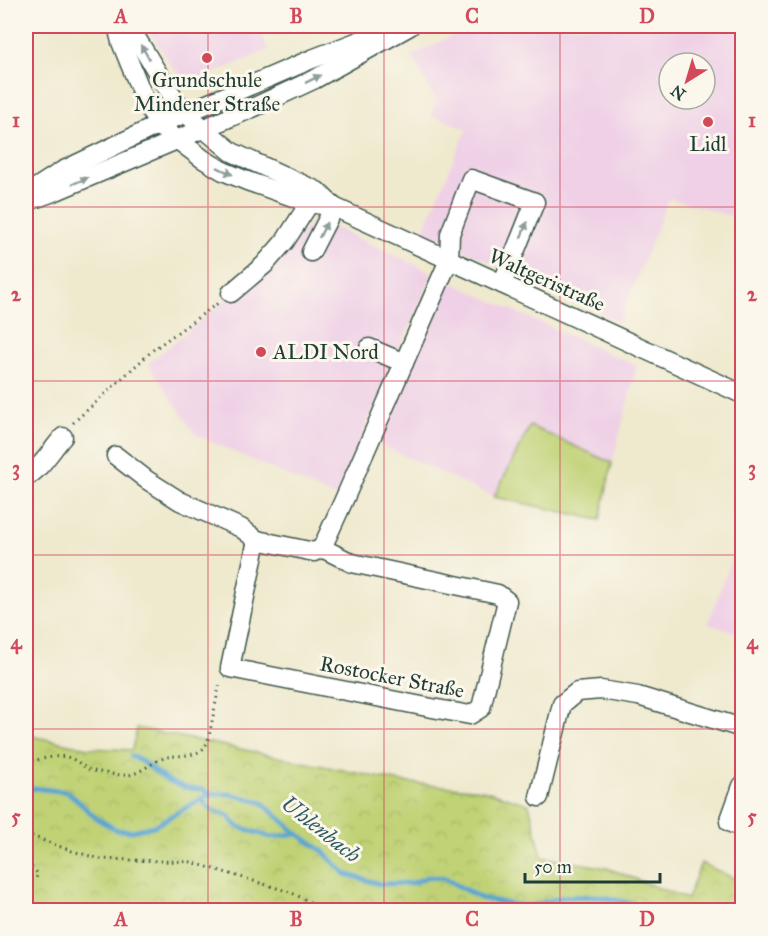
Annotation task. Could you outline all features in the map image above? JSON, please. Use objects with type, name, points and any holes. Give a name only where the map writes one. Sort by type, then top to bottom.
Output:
[{"type":"street","points":[[117,26],[143,96],[158,125]]},
{"type":"street","name":"Waltgeristraße","points":[[129,26],[185,113],[232,152],[334,207],[742,394]]},
{"type":"street","points":[[26,195],[62,171],[158,125],[312,59],[401,26]]},
{"type":"street","points":[[26,202],[257,106],[315,79],[410,26]]},
{"type":"street","name":"Waltgeristraße","points":[[158,125],[223,171],[247,181],[314,197]]},
{"type":"street","points":[[322,548],[449,260],[450,234],[471,179],[535,202],[502,284]]},
{"type":"street","points":[[231,293],[264,265],[285,241],[314,197]]},
{"type":"street","points":[[311,252],[334,207]]},
{"type":"street","points":[[369,348],[404,363]]},
{"type":"street","points":[[26,477],[43,461],[63,436]]},
{"type":"street","name":"Rostocker Straße","points":[[116,456],[147,480],[180,501],[241,528],[257,540],[314,552],[322,548],[352,563],[498,594],[507,601],[481,708],[470,714],[230,668]]},
{"type":"street","points":[[230,668],[257,540]]},
{"type":"street","points":[[538,797],[562,704],[577,692],[601,690],[638,696],[742,728]]},
{"type":"street","points":[[742,786],[729,822],[742,828]]},
{"type":"path","points":[[63,436],[76,419],[153,350],[231,293]]},
{"type":"path","points":[[26,762],[68,757],[88,769],[129,775],[140,771],[152,762],[167,757],[193,754],[203,749],[208,741],[220,683],[230,668]]},
{"type":"path","points":[[26,834],[101,859],[191,862],[290,892],[326,910]]},
{"type":"path","points":[[26,865],[38,874],[35,880],[26,883]]},
{"type":"shaded area","name":"Grundschule Mindener Straße","points":[[147,26],[258,26],[269,50],[197,80],[184,77],[171,66]]},
{"type":"shaded area","points":[[474,26],[742,26],[742,175],[731,216],[669,198],[619,322],[423,231],[467,129],[431,115],[436,101],[412,55]]},
{"type":"shaded area","points":[[315,219],[433,273],[335,497],[196,435],[148,364],[282,253]]},
{"type":"shaded area","points":[[450,282],[637,366],[612,463],[530,426],[494,497],[376,443]]},
{"type":"shaded area","points":[[742,530],[742,634],[708,624]]},
{"type":"green space","points":[[530,426],[612,463],[600,520],[494,497]]},
{"type":"green space","points":[[137,728],[401,782],[482,790],[529,804],[542,857],[607,868],[687,899],[701,863],[742,882],[742,897],[737,910],[26,910],[26,735],[88,748],[132,750]]},
{"type":"waterway","points":[[131,756],[141,760],[167,780],[211,794]]},
{"type":"waterway","name":"Uhlenbach","points":[[26,790],[34,788],[68,792],[96,818],[117,830],[132,831],[154,826],[211,794],[230,794],[261,802],[298,834],[324,852],[345,874],[380,884],[413,883],[427,877],[444,878],[480,898],[510,904],[531,906],[563,897],[596,896],[634,904],[645,910]]},
{"type":"waterway","points":[[201,800],[212,810],[229,816],[239,827],[271,837],[298,834]]},
{"type":"place","name":"Grundschule Mindener Straße","points":[[207,58]]},
{"type":"place","name":"Lidl","points":[[708,122]]},
{"type":"place","name":"ALDI Nord","points":[[261,352]]}]
